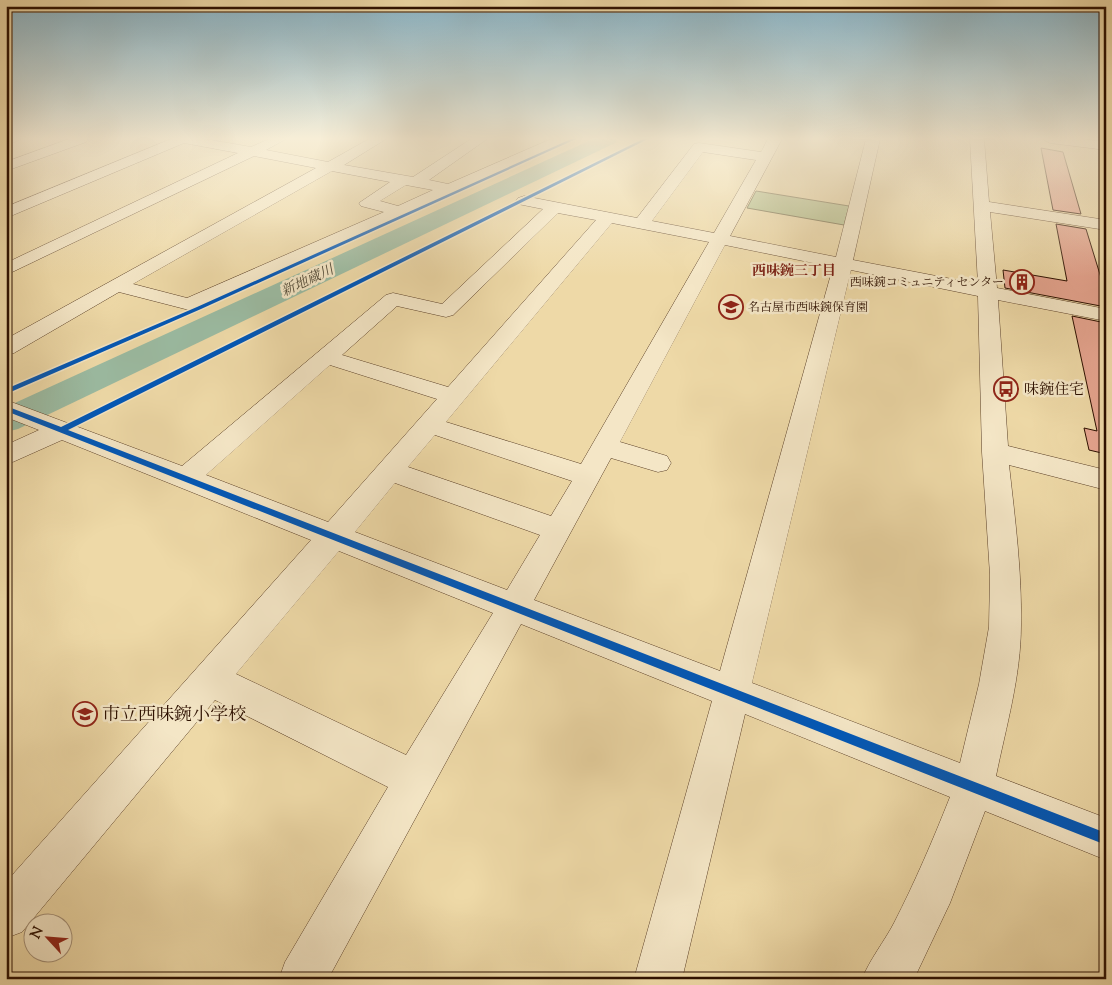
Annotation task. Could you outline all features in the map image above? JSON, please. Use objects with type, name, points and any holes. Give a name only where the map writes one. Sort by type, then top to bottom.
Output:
[{"type":"street","points":[[6,213],[73,185]]},
{"type":"street","points":[[6,270],[184,185]]},
{"type":"street","points":[[6,348],[296,185]]},
{"type":"street","points":[[401,211],[367,203],[402,185]]},
{"type":"street","points":[[426,185],[451,189]]},
{"type":"street","points":[[117,286],[188,304],[460,185]]},
{"type":"street","points":[[641,224],[670,185]]},
{"type":"street","points":[[302,979],[414,779],[558,530],[748,185]]},
{"type":"street","points":[[658,979],[862,185]]},
{"type":"street","points":[[885,979],[900,959],[935,888],[974,786],[997,684],[1004,627],[1005,574],[995,452],[988,292],[980,185]]},
{"type":"street","points":[[524,201],[1106,315]]},
{"type":"street","points":[[981,206],[1106,225]]},
{"type":"street","points":[[186,478],[393,299],[446,311],[556,208]]},
{"type":"street","points":[[6,916],[212,680],[608,218]]},
{"type":"street","points":[[327,356],[455,396]]},
{"type":"street","points":[[6,408],[1106,839]]},
{"type":"street","points":[[430,425],[588,476]]},
{"type":"street","points":[[6,456],[63,429]]},
{"type":"street","points":[[604,446],[658,463]]},
{"type":"street","points":[[995,452],[1106,480]]},
{"type":"street","points":[[390,471],[558,530]]},
{"type":"street","points":[[212,680],[414,779]]},
{"type":"green space","points":[[756,191],[849,206],[844,225],[747,208]]},
{"type":"building","points":[[1048,185],[1073,185],[1081,214],[1053,210]]},
{"type":"building","points":[[1056,224],[1086,229],[1106,294],[1106,307],[1005,288],[1003,270],[1067,281]]},
{"type":"building","points":[[1072,316],[1106,323],[1106,454],[1089,450],[1084,428],[1097,431]]},
{"type":"waterway","name":"新地蔵川","points":[[6,421],[510,185]]},
{"type":"cycle path","points":[[6,392],[199,308],[472,185]]},
{"type":"cycle path","points":[[63,429],[554,185]]},
{"type":"cycle path","points":[[6,408],[1106,839]]},
{"type":"place","name":"西味鋺コミュニティセンター","points":[[1022,282]]},
{"type":"place","name":"名古屋市西味鋺保育園","points":[[731,307]]},
{"type":"place","name":"味鋺住宅","points":[[1006,389]]},
{"type":"place","name":"市立西味鋺小学校","points":[[85,714]]},
{"type":"district","name":"西味鋺三丁目","points":[[794,270]]}]
